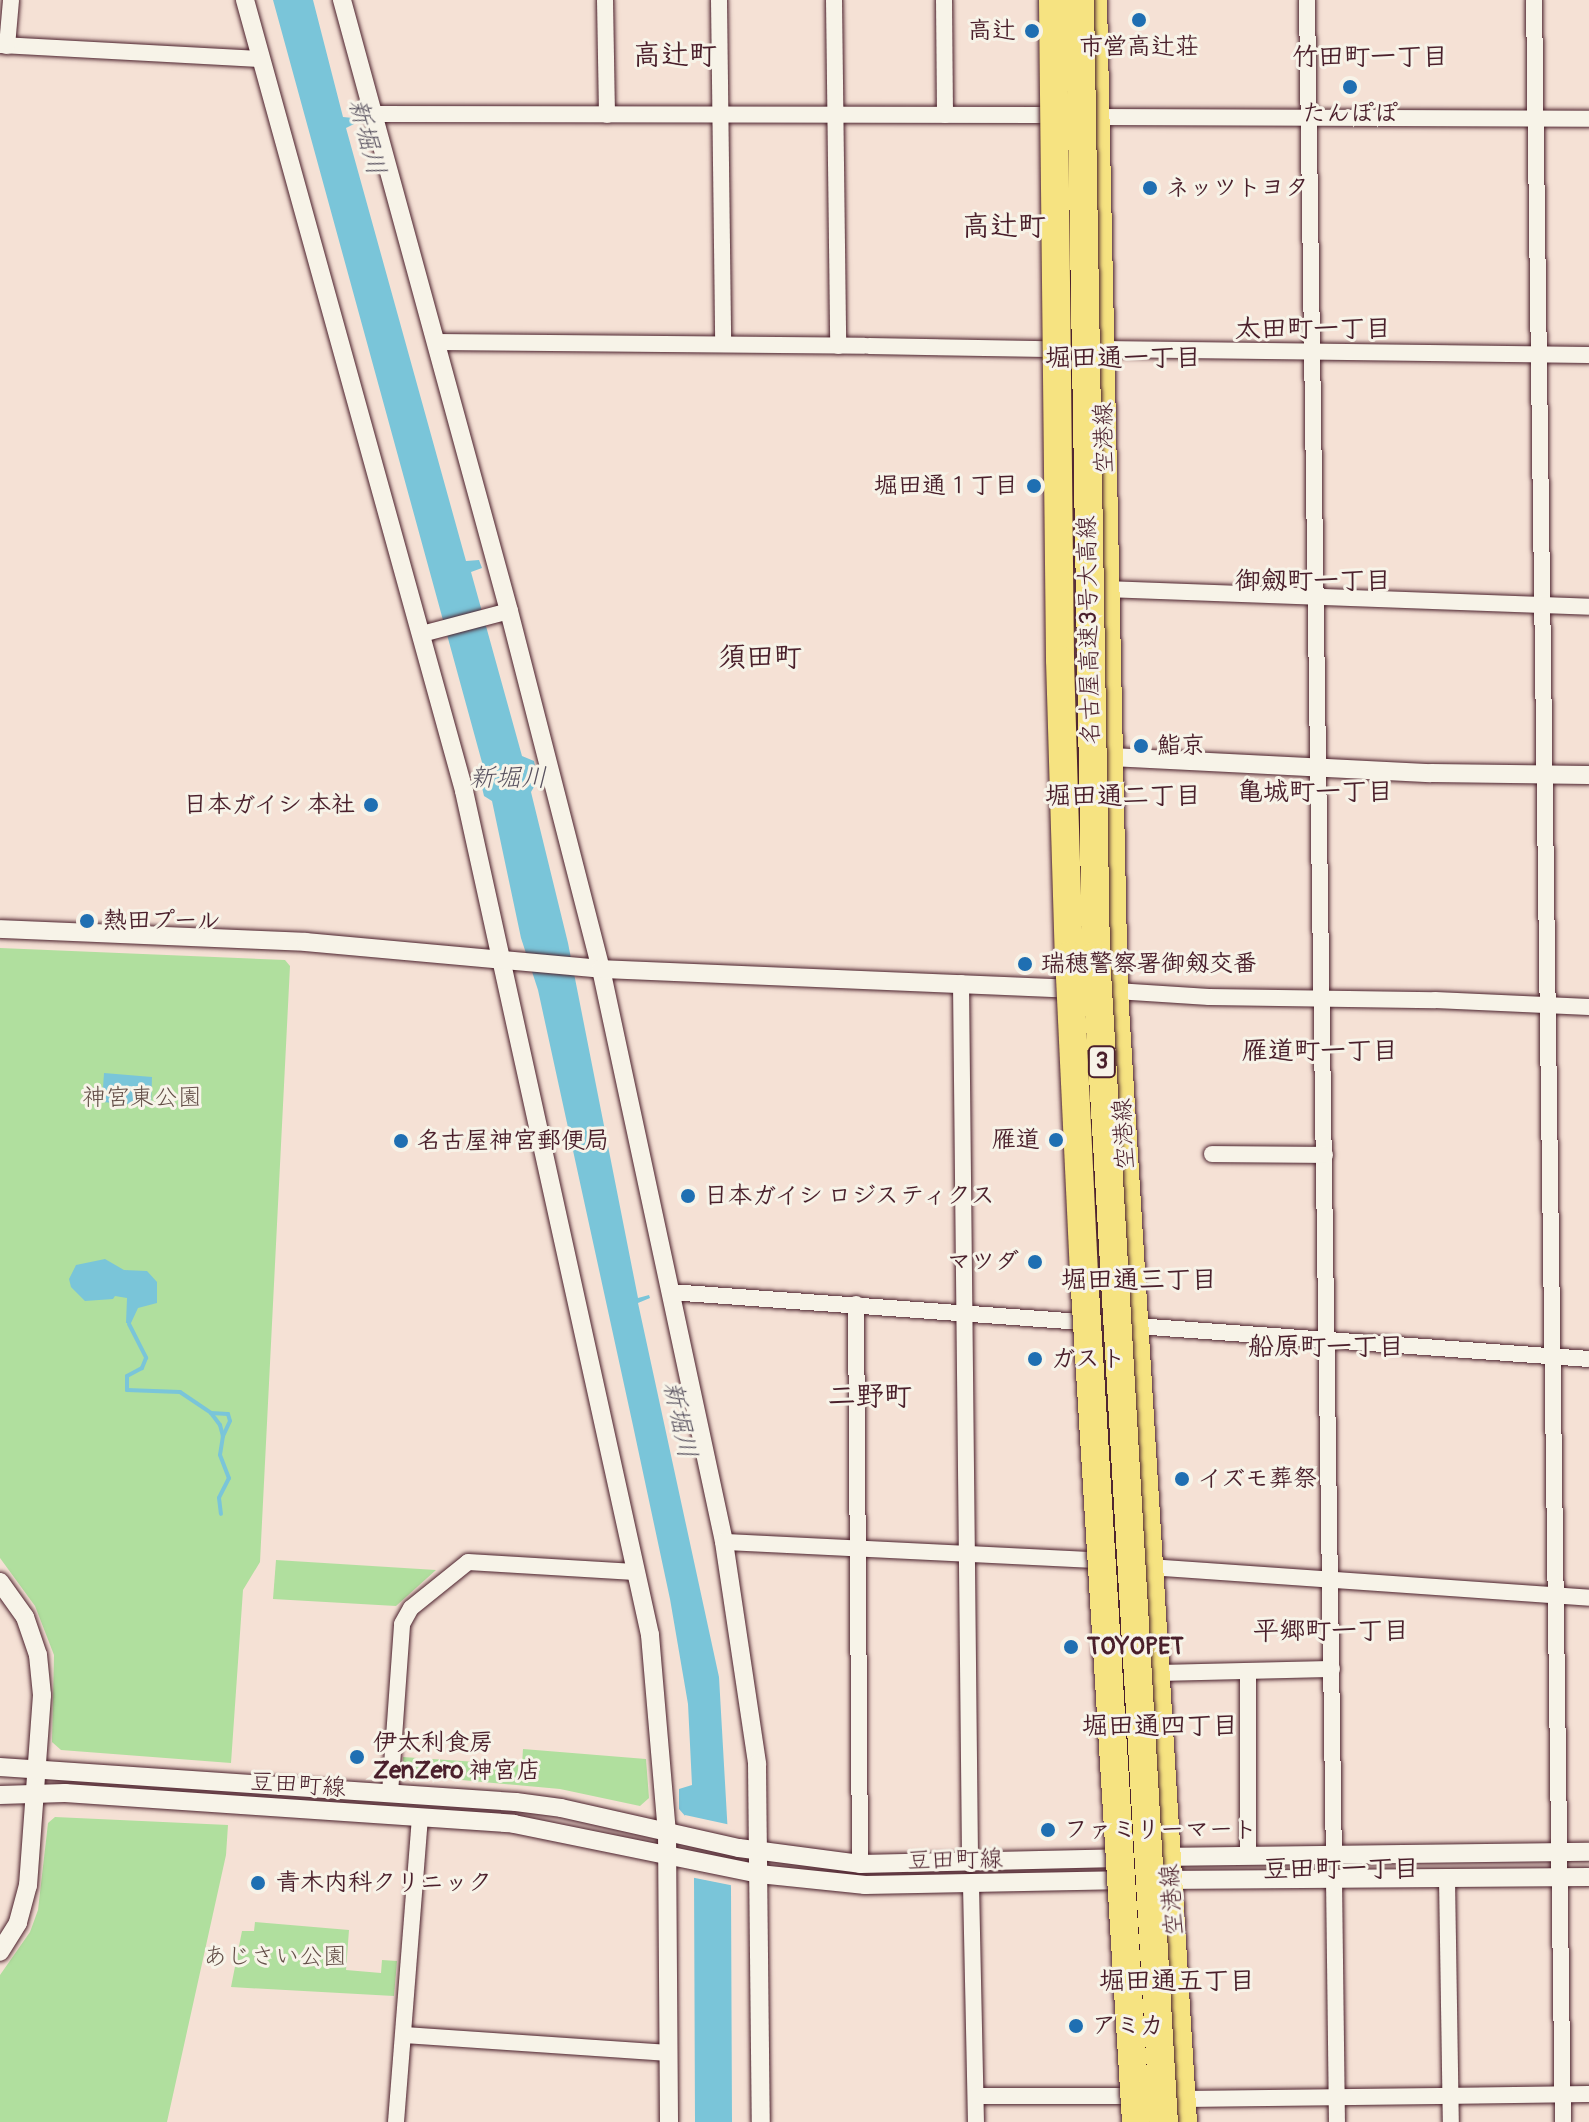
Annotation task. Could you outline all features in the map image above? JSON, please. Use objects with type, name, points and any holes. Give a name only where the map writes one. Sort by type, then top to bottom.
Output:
[{"type":"highway","name":"名古屋高速3号大高線","points":[[1053,0],[1060,660],[1069,956],[1084,1274],[1136,2122]]},
{"type":"highway","name":"名古屋高速3号大高線","points":[[1080,0],[1091,783],[1112,1271],[1164,2122]]},
{"type":"highway","points":[[1072,226],[1080,820],[1095,1154],[1112,1271]]},
{"type":"highway","points":[[1117,1665],[1142,1954],[1152,2122]]},
{"type":"main road","points":[[1041,0],[1057,988],[1126,2122]]},
{"type":"main road","name":"空港線","points":[[1095,0],[1116,991],[1185,2111]]},
{"type":"street","points":[[11,0],[3,46],[261,59]]},
{"type":"street","points":[[245,0],[428,632],[464,791],[509,960],[650,1635],[676,1834],[668,2053],[669,2122]]},
{"type":"street","points":[[342,0],[436,342],[593,968],[670,1292],[724,1542],[751,1705],[757,1764],[761,2122]]},
{"type":"street","points":[[605,0],[607,115]]},
{"type":"street","points":[[719,0],[723,344]]},
{"type":"street","points":[[834,0],[838,346]]},
{"type":"street","points":[[944,0],[945,115]]},
{"type":"street","points":[[1307,0],[1334,1855]]},
{"type":"street","points":[[1534,0],[1563,2122]]},
{"type":"street","points":[[373,114],[1042,115]]},
{"type":"street","points":[[1097,117],[1310,115],[1589,119]]},
{"type":"street","points":[[436,342],[1048,349]]},
{"type":"street","points":[[1102,349],[1589,355]]},
{"type":"street","points":[[1106,589],[1589,607]]},
{"type":"street","points":[[428,632],[502,613]]},
{"type":"street","points":[[1111,757],[1431,773],[1589,775]]},
{"type":"street","points":[[0,929],[306,942],[593,968],[1116,991],[1589,1007]]},
{"type":"street","points":[[961,983],[970,1864]]},
{"type":"street","points":[[1212,1154],[1325,1155]]},
{"type":"street","points":[[670,1292],[1076,1319],[1589,1359]]},
{"type":"street","points":[[856,1304],[860,1864]]},
{"type":"street","points":[[724,1542],[1092,1560]]},
{"type":"street","points":[[390,1793],[402,1624],[411,1608],[468,1562],[635,1572]]},
{"type":"street","points":[[1150,1567],[1589,1598]]},
{"type":"street","points":[[0,1582],[25,1617],[38,1655],[42,1695],[25,1902],[18,1923],[0,1952]]},
{"type":"street","points":[[1156,1673],[1332,1669]]},
{"type":"street","points":[[1248,1672],[1248,1856]]},
{"type":"street","name":"豆田町線","points":[[0,1767],[390,1793],[561,1808],[739,1848],[860,1864],[1170,1868]]},
{"type":"street","name":"豆田町線","points":[[0,1795],[65,1793],[514,1824],[759,1874],[865,1885],[971,1885],[1113,1869]]},
{"type":"street","points":[[396,2122],[420,1818]]},
{"type":"street","points":[[1170,1868],[1248,1856],[1589,1852]]},
{"type":"street","points":[[1170,1868],[1334,1879],[1589,1877]]},
{"type":"street","points":[[1447,1878],[1451,2122]]},
{"type":"street","points":[[1334,1879],[1337,2122]]},
{"type":"street","points":[[971,1885],[976,2122]]},
{"type":"street","points":[[405,2035],[668,2053]]},
{"type":"street","points":[[1185,2111],[1337,2098],[1589,2094]]},
{"type":"street","points":[[976,2096],[1124,2096]]},
{"type":"green space","name":"神宮東公園","points":[[0,948],[285,960],[290,966],[260,1562],[243,1590],[231,1763],[61,1750],[52,1742],[54,1655],[35,1606],[0,1558]]},
{"type":"green space","points":[[276,1560],[436,1570],[396,1606],[273,1599]]},
{"type":"green space","points":[[523,1749],[646,1759],[649,1798],[640,1806],[560,1789],[407,1775],[403,1770],[403,1757],[522,1765]]},
{"type":"green space","points":[[55,1817],[228,1825],[226,1855],[167,2122],[0,2122],[0,1975],[30,1932],[38,1910],[48,1823]]},
{"type":"green space","name":"あじさい公園","points":[[255,1922],[349,1930],[346,1970],[381,1973],[382,1960],[397,1961],[394,1996],[231,1987],[242,1931],[254,1931]]},
{"type":"water","name":"新堀川","points":[[273,0],[313,0],[343,117],[353,118],[354,124],[346,128],[466,561],[479,560],[482,568],[471,572],[522,756],[534,761],[538,780],[531,792],[568,943],[638,1298],[649,1295],[650,1298],[638,1303],[719,1677],[731,1888],[732,2122],[695,2122],[694,1877],[686,1817],[679,1809],[679,1789],[692,1785],[688,1704],[670,1599],[632,1421],[538,990],[521,938],[492,801],[484,796],[479,775],[483,766]]},
{"type":"water","points":[[104,1073],[152,1077],[151,1106],[102,1102]]},
{"type":"water","points":[[105,1259],[124,1270],[147,1271],[157,1282],[157,1303],[138,1308],[131,1323],[126,1323],[127,1298],[115,1296],[113,1299],[85,1301],[71,1287],[69,1279],[76,1265]]},
{"type":"pier","points":[[685,1815],[731,1825],[735,1886],[690,1877]]},
{"type":"waterway","points":[[129,1324],[146,1358],[142,1368],[127,1376],[127,1390],[180,1392],[211,1413],[220,1425],[223,1436],[220,1455],[229,1478],[219,1498],[221,1514]]},
{"type":"waterway","points":[[211,1413],[228,1414],[230,1421],[223,1436]]},
{"type":"place","name":"市営高辻荘","points":[[1139,20]]},
{"type":"place","name":"高辻","points":[[1032,31]]},
{"type":"place","name":"たんぽぽ","points":[[1350,87]]},
{"type":"place","name":"ネッツトヨタ","points":[[1150,188]]},
{"type":"place","name":"堀田通１丁目","points":[[1034,486]]},
{"type":"place","name":"鮨京","points":[[1141,746]]},
{"type":"place","name":"日本ガイシ 本社","points":[[371,805]]},
{"type":"place","name":"熱田プール","points":[[87,921]]},
{"type":"place","name":"瑞穂警察署御剱交番","points":[[1025,964]]},
{"type":"place","name":"雁道","points":[[1056,1140]]},
{"type":"place","name":"名古屋神宮郵便局","points":[[401,1141]]},
{"type":"place","name":"日本ガイシ ロジスティクス","points":[[688,1196]]},
{"type":"place","name":"マツダ","points":[[1035,1262]]},
{"type":"place","name":"ガスト","points":[[1035,1359]]},
{"type":"place","name":"イズモ葬祭","points":[[1182,1479]]},
{"type":"place","name":"TOYOPET","points":[[1071,1647]]},
{"type":"place","name":"伊太利食房 ZenZero 神宮店","points":[[357,1757]]},
{"type":"place","name":"ファミリーマート","points":[[1048,1830]]},
{"type":"place","name":"青木内科クリニック","points":[[258,1883]]},
{"type":"place","name":"アミカ","points":[[1076,2026]]},
{"type":"district","name":"高辻町","points":[[675,56]]},
{"type":"district","name":"竹田町一丁目","points":[[1370,58]]},
{"type":"district","name":"高辻町","points":[[1004,227]]},
{"type":"district","name":"太田町一丁目","points":[[1313,330]]},
{"type":"district","name":"堀田通一丁目","points":[[1123,359]]},
{"type":"district","name":"御劔町一丁目","points":[[1313,582]]},
{"type":"district","name":"須田町","points":[[760,658]]},
{"type":"district","name":"亀城町一丁目","points":[[1315,793]]},
{"type":"district","name":"堀田通二丁目","points":[[1123,797]]},
{"type":"district","name":"雁道町一丁目","points":[[1320,1052]]},
{"type":"district","name":"堀田通三丁目","points":[[1139,1281]]},
{"type":"district","name":"船原町一丁目","points":[[1326,1348]]},
{"type":"district","name":"二野町","points":[[870,1397]]},
{"type":"district","name":"平郷町一丁目","points":[[1331,1632]]},
{"type":"district","name":"堀田通四丁目","points":[[1160,1727]]},
{"type":"district","name":"豆田町一丁目","points":[[1341,1870]]},
{"type":"district","name":"堀田通五丁目","points":[[1177,1982]]}]
